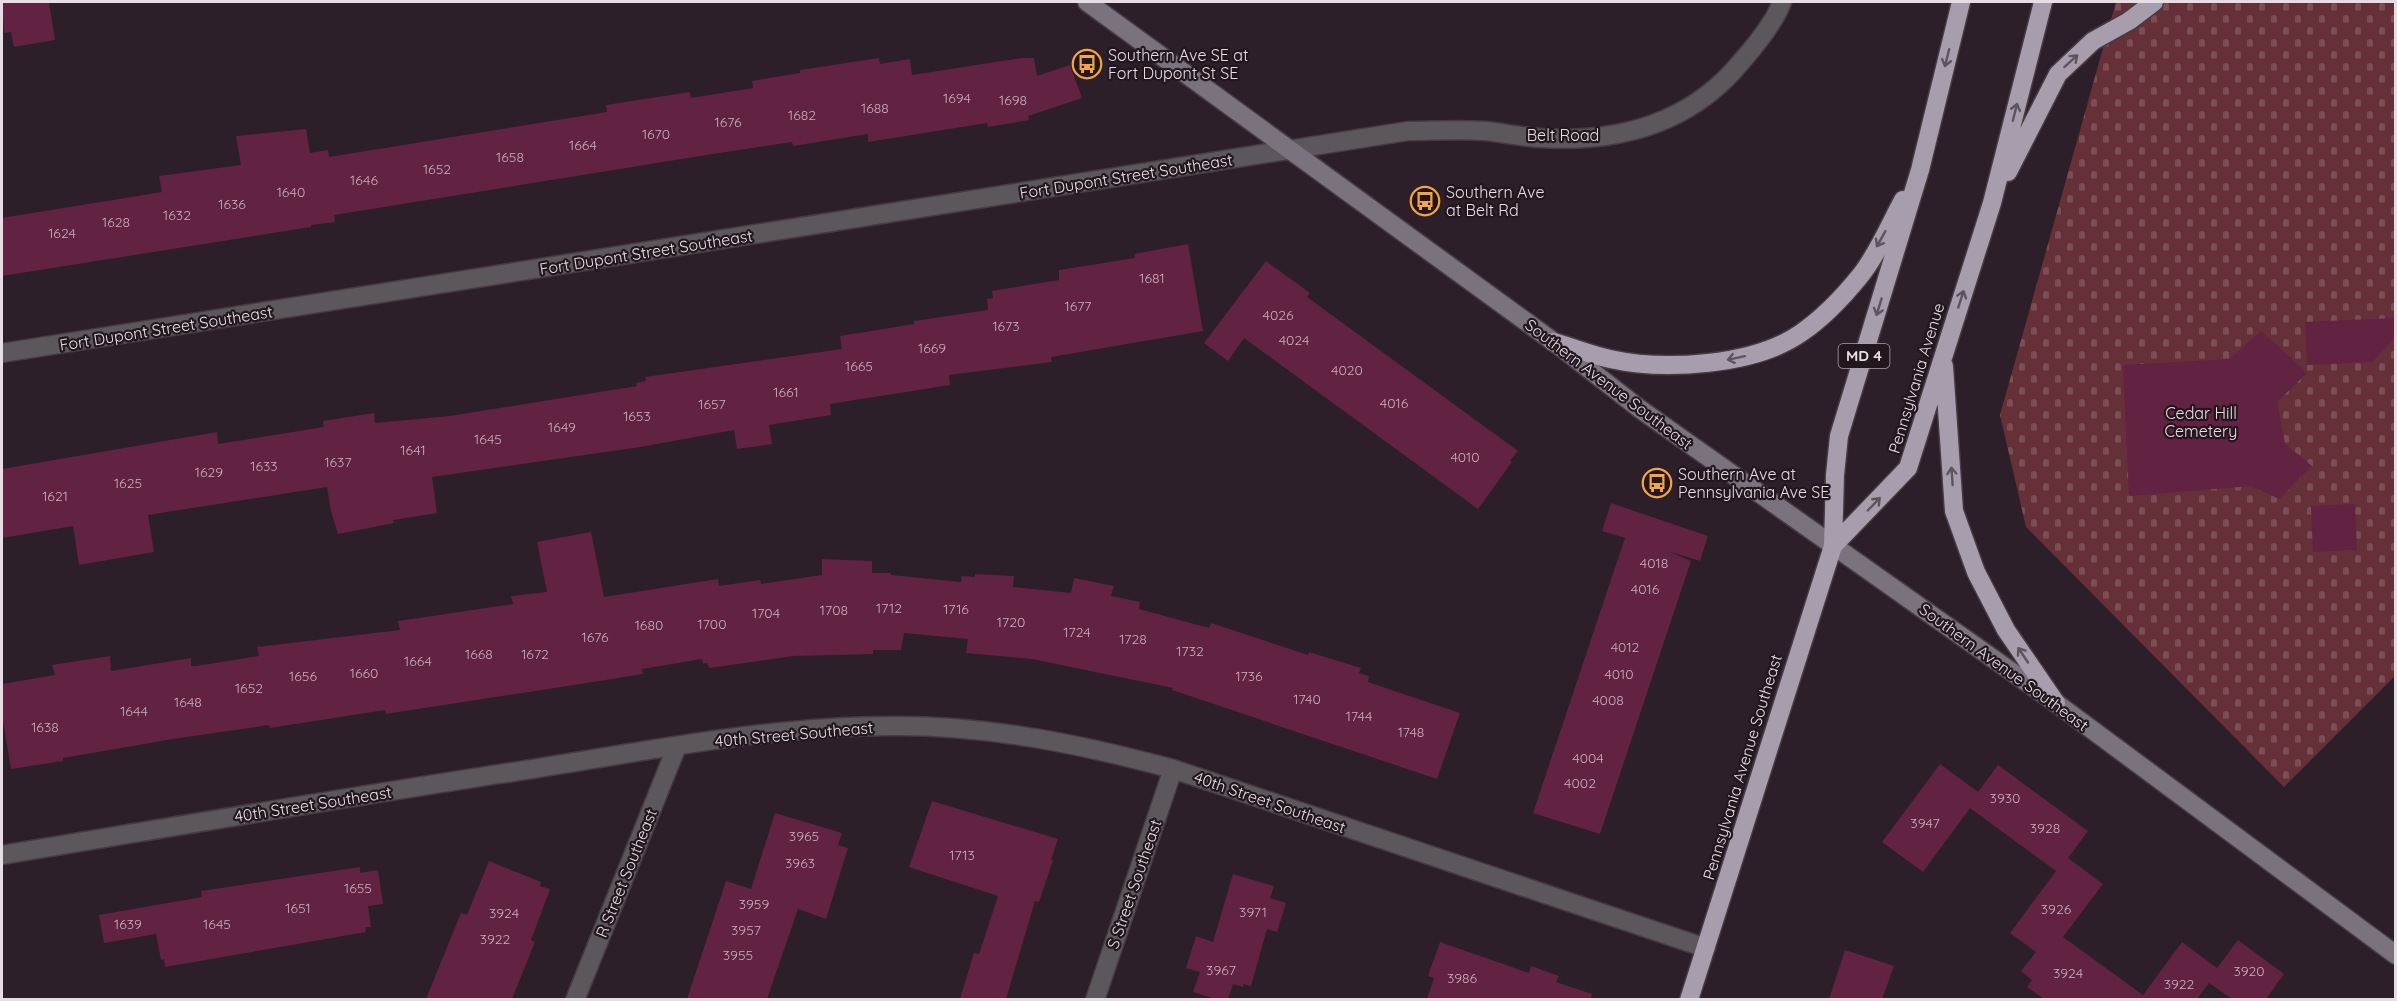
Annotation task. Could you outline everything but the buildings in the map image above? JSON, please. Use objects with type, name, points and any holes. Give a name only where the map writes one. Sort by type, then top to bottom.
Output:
[{"type":"highway","name":"MD 4","points":[[1833,546],[1835,475],[1839,436],[1920,170],[1961,2]]},
{"type":"highway","name":"Pennsylvania Avenue","points":[[1833,546],[1908,468],[1992,203],[2043,2]]},
{"type":"highway","points":[[1992,203],[2058,74],[2093,42],[2129,21],[2154,2]]},
{"type":"highway","points":[[1553,342],[1609,359],[1650,365],[1685,364],[1740,358],[1799,334],[1828,311],[1861,275],[1920,170]]},
{"type":"highway","points":[[1943,355],[1954,511],[1976,572],[2006,630],[2055,703]]},
{"type":"highway","name":"Pennsylvania Avenue Southeast","points":[[1689,999],[1833,546]]},
{"type":"main road","name":"Southern Avenue Southeast","points":[[1086,2],[1553,342],[1640,409],[2055,703],[2396,955]]},
{"type":"street","name":"Belt Road","points":[[1291,150],[1408,131],[1484,131],[1540,138],[1580,138],[1622,133],[1649,126],[1677,116],[1728,78],[1755,46],[1782,2]]},
{"type":"street","name":"Fort Dupont Street Southeast","points":[[2,353],[1291,150]]},
{"type":"street","name":"40th Street Southeast","points":[[2,855],[677,746],[831,728],[932,727],[994,731],[1033,737],[1115,753],[1173,769],[1706,948]]},
{"type":"street","name":"R Street Southeast","points":[[575,999],[677,746]]},
{"type":"street","name":"S Street Southeast","points":[[1095,999],[1173,769]]},
{"type":"green space","name":"Cedar Hill Cemetery","points":[[2116,2],[2395,2],[2395,676],[2284,787],[2026,527],[2000,415]]},
{"type":"place","name":"Southern Ave SE at Fort Dupont St SE","points":[[1087,64]]},
{"type":"place","name":"Southern Ave at Belt Rd","points":[[1425,201]]},
{"type":"place","name":"Southern Ave at Pennsylvania Ave SE","points":[[1657,483]]}]
